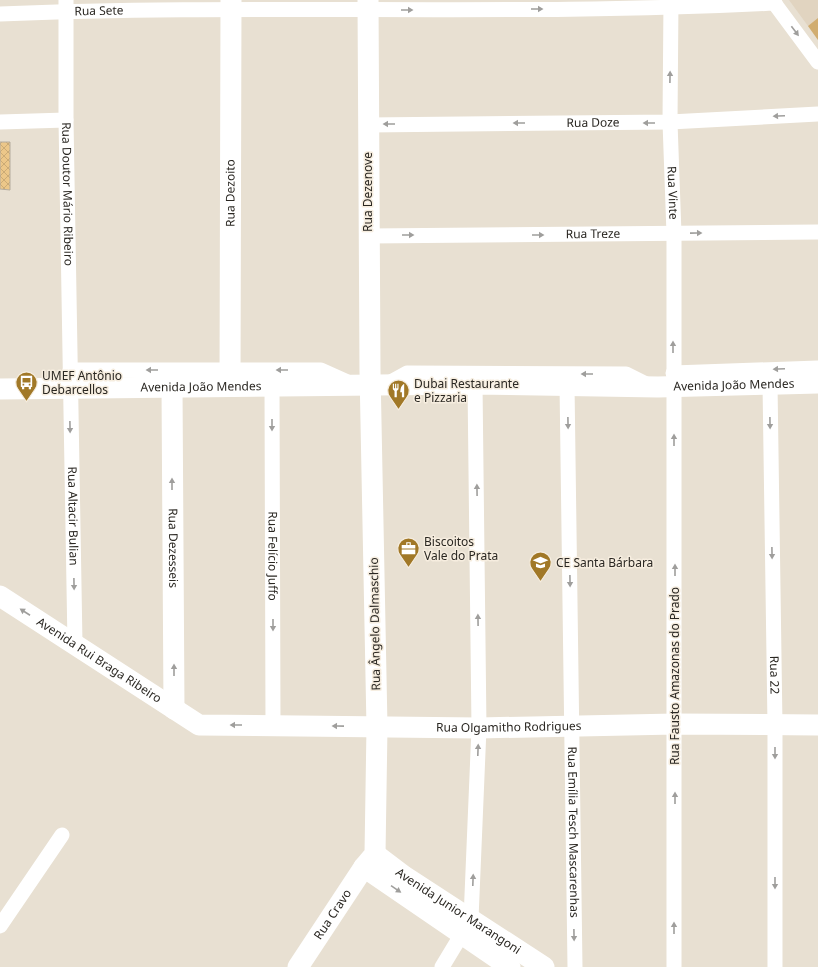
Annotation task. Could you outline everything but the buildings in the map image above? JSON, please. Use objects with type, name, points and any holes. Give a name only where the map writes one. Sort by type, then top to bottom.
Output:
[{"type":"street","name":"Rua Sete","points":[[0,14],[67,6],[671,4],[773,2]]},
{"type":"street","points":[[773,2],[818,62]]},
{"type":"street","name":"Rua Vinte","points":[[671,4],[670,122],[674,234],[674,379]]},
{"type":"street","name":"Rua Dezoito","points":[[230,378],[231,5]]},
{"type":"street","name":"Rua Dezenove","points":[[368,5],[371,385]]},
{"type":"street","name":"Rua Doutor Mário Ribeiro","points":[[67,6],[66,120],[70,379]]},
{"type":"street","name":"Rua Doze","points":[[368,125],[670,122],[818,114]]},
{"type":"street","points":[[0,122],[66,120]]},
{"type":"street","name":"Rua Treze","points":[[369,236],[818,232]]},
{"type":"street","name":"Avenida João Mendes","points":[[0,389],[70,379],[230,378],[272,386],[475,384],[651,386],[674,379],[818,368]]},
{"type":"street","name":"Avenida João Mendes","points":[[70,379],[172,386],[230,378],[321,370],[371,385],[407,373],[626,374],[651,386]]},
{"type":"street","name":"Rua Altacir Bulian","points":[[70,379],[75,644]]},
{"type":"street","name":"Avenida João Mendes","points":[[674,379],[770,384],[818,383]]},
{"type":"street","name":"Rua Fausto Amazonas do Prado","points":[[674,379],[674,967]]},
{"type":"street","points":[[442,967],[467,927],[479,728],[475,384]]},
{"type":"street","name":"Rua Emília Tesch Mascarenhas","points":[[567,384],[575,967]]},
{"type":"street","name":"Rua 22","points":[[770,384],[775,725],[775,967]]},
{"type":"street","name":"Rua Ângelo Dalmaschio","points":[[369,861],[377,727],[371,385]]},
{"type":"street","name":"Rua Dezesseis","points":[[172,386],[174,709]]},
{"type":"street","name":"Rua Felício Juffo","points":[[272,386],[273,726]]},
{"type":"street","name":"Avenida Rui Braga Ribeiro","points":[[0,596],[199,725]]},
{"type":"street","name":"Rua Olgamitho Rodrigues","points":[[199,725],[479,728],[675,724],[818,725]]},
{"type":"street","points":[[0,926],[62,835]]},
{"type":"street","name":"Avenida Junior Marangoni","points":[[369,861],[467,927],[544,967]]},
{"type":"street","name":"Rua Cravo","points":[[298,967],[369,861]]},
{"type":"street","name":"Avenida Junior Marangoni","points":[[467,927],[510,967]]},
{"type":"shaded area","points":[[789,0],[818,0],[818,40],[808,26]]},
{"type":"shaded area","points":[[818,18],[818,40],[808,26]]},
{"type":"place","name":"UMEF Antônio Debarcellos","points":[[26,402]]},
{"type":"place","name":"Dubai Restaurante e Pizzaria","points":[[399,410]]},
{"type":"place","name":"Biscoitos Vale do Prata","points":[[408,568]]},
{"type":"place","name":"CE Santa Bárbara","points":[[540,582]]}]
